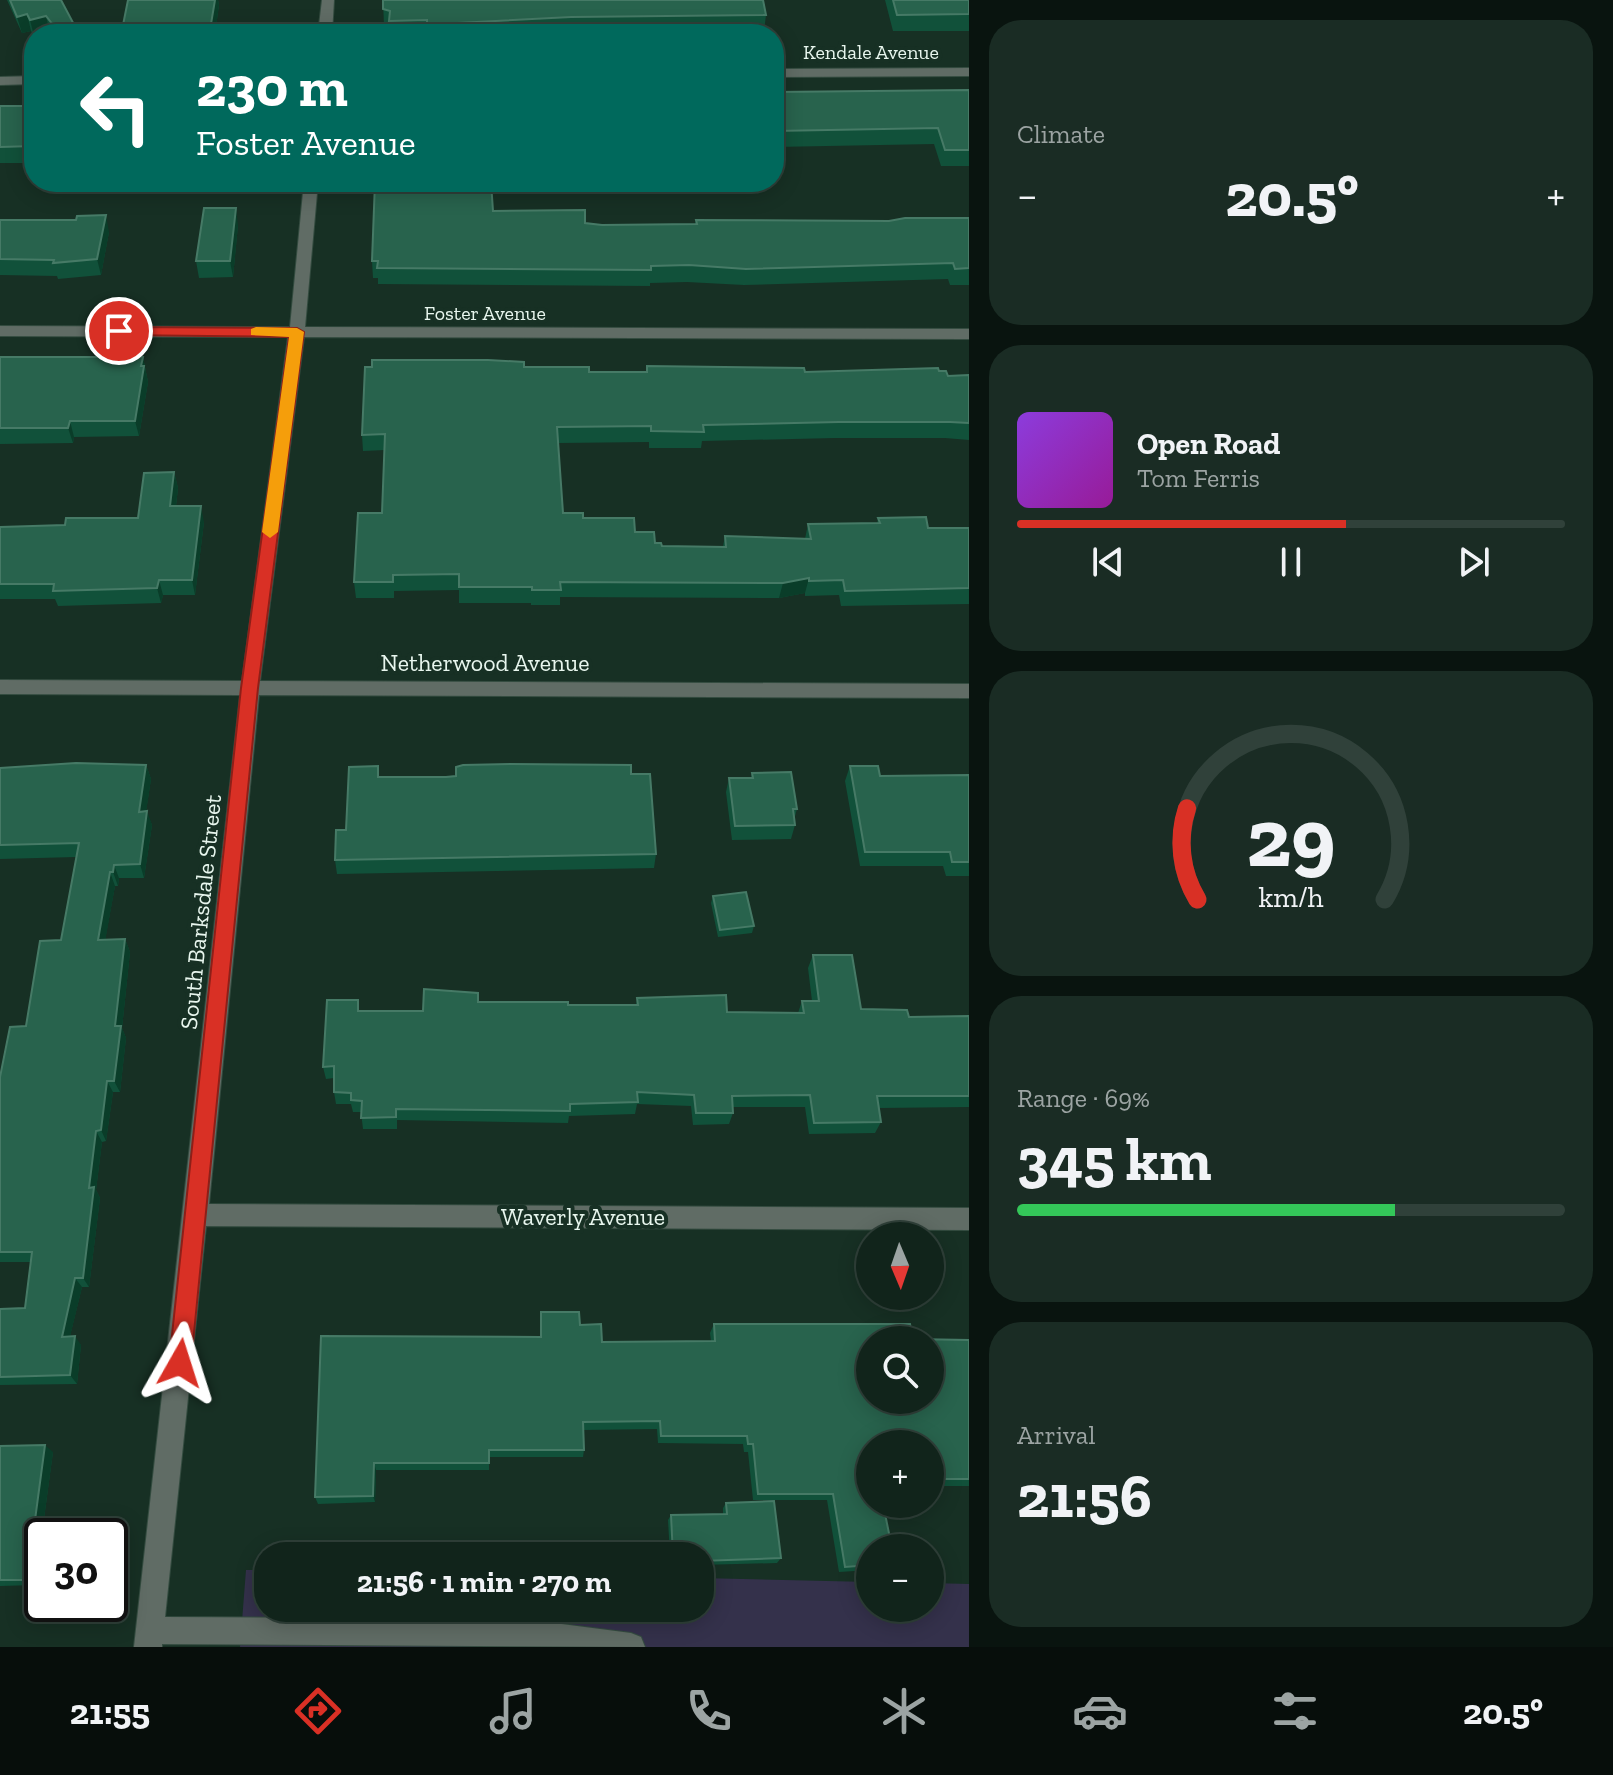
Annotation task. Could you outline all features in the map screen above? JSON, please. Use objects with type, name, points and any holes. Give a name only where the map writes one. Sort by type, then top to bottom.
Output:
[{"type":"street","points":[[326,24],[328,0]]},
{"type":"street","name":"Kendale Avenue","points":[[784,73],[969,72]]},
{"type":"street","points":[[0,81],[24,80]]},
{"type":"street","name":"South Barksdale Street","points":[[149,1639],[250,688],[297,332],[310,192]]},
{"type":"street","name":"Foster Avenue","points":[[0,331],[969,334]]},
{"type":"street","name":"Netherwood Avenue","points":[[0,687],[969,691]]},
{"type":"street","name":"Waverly Avenue","points":[[196,1215],[969,1219]]},
{"type":"street","points":[[149,1639],[523,1633],[631,1647]]},
{"type":"shaded area","points":[[246,1570],[254,1570],[254,1622],[714,1622],[714,1578],[856,1582],[856,1622],[944,1622],[944,1583],[969,1584],[969,1647],[240,1647]]},
{"type":"building","points":[[10,0],[61,0],[74,24],[52,24],[46,16],[30,20],[27,14],[17,17]]},
{"type":"building","points":[[128,0],[215,0],[211,24],[123,24]]},
{"type":"building","points":[[383,0],[763,0],[766,15],[571,17],[427,24],[427,20],[389,21],[390,11],[383,9]]},
{"type":"building","points":[[893,0],[969,0],[969,14],[897,15]]},
{"type":"building","points":[[969,90],[969,150],[945,150],[938,128],[784,131],[784,92]]},
{"type":"building","points":[[0,106],[24,106],[24,146],[0,147]]},
{"type":"building","points":[[375,192],[492,192],[493,211],[585,210],[585,223],[602,225],[697,224],[696,220],[889,221],[969,218],[969,268],[955,269],[953,263],[746,269],[689,265],[651,266],[651,270],[377,268],[378,261],[372,261]]},
{"type":"building","points":[[204,208],[236,208],[230,261],[196,261]]},
{"type":"building","points":[[106,215],[97,259],[53,263],[54,260],[0,259],[0,220],[76,220],[77,216]]},
{"type":"building","points":[[0,357],[143,357],[135,421],[70,421],[68,428],[0,428]]},
{"type":"building","points":[[372,360],[488,360],[524,362],[524,367],[589,367],[589,372],[647,372],[647,366],[804,368],[805,372],[938,368],[939,371],[946,371],[948,376],[969,375],[969,423],[703,425],[704,432],[651,431],[651,426],[557,427],[563,513],[583,513],[583,518],[634,518],[635,532],[654,532],[655,543],[662,546],[726,547],[725,536],[811,539],[808,524],[880,523],[878,518],[926,517],[928,528],[969,528],[969,588],[845,591],[843,580],[809,581],[809,578],[783,583],[560,582],[561,590],[532,590],[532,587],[459,587],[459,574],[393,575],[393,582],[354,582],[358,513],[382,513],[385,434],[362,435],[365,367],[372,367]]},
{"type":"building","points":[[174,472],[170,506],[201,506],[192,580],[159,580],[157,588],[53,591],[54,584],[0,584],[0,527],[65,525],[66,518],[138,518],[144,473]]},
{"type":"building","points":[[76,763],[146,765],[139,812],[147,811],[140,864],[114,865],[113,872],[110,872],[98,940],[125,939],[115,1026],[121,1026],[114,1081],[107,1081],[101,1130],[96,1131],[89,1188],[94,1187],[83,1278],[75,1278],[62,1337],[75,1336],[70,1375],[0,1377],[0,1309],[25,1308],[32,1252],[0,1252],[0,1077],[10,1027],[26,1026],[40,941],[61,940],[79,843],[0,845],[0,768]]},
{"type":"building","points":[[463,765],[631,765],[631,774],[650,774],[656,854],[335,860],[336,830],[346,830],[349,767],[378,766],[378,777],[446,777],[456,776],[456,767]]},
{"type":"building","points":[[850,766],[878,766],[880,776],[969,775],[969,862],[952,862],[950,852],[865,852]]},
{"type":"building","points":[[791,772],[797,809],[793,809],[795,825],[735,826],[729,778],[753,778],[752,773]]},
{"type":"building","points":[[746,892],[754,926],[720,930],[713,896]]},
{"type":"building","points":[[813,955],[852,955],[861,1009],[907,1010],[909,1017],[969,1016],[969,1096],[877,1096],[881,1122],[814,1123],[810,1095],[732,1096],[733,1113],[696,1113],[694,1095],[637,1092],[638,1102],[570,1104],[570,1111],[396,1109],[396,1117],[361,1118],[362,1101],[351,1100],[351,1093],[334,1092],[334,1066],[323,1067],[327,1000],[358,1000],[358,1011],[423,1011],[424,989],[478,993],[478,1002],[568,1002],[568,1005],[638,1005],[637,998],[726,995],[727,1012],[804,1013],[802,1001],[819,1001]]},
{"type":"building","points":[[541,1312],[579,1312],[580,1325],[601,1324],[602,1342],[715,1341],[714,1324],[910,1324],[856,1326],[856,1414],[944,1414],[944,1340],[969,1340],[969,1479],[944,1479],[944,1430],[856,1430],[856,1518],[886,1518],[889,1534],[856,1534],[856,1566],[845,1567],[833,1494],[758,1494],[753,1444],[748,1444],[747,1436],[661,1436],[660,1421],[583,1422],[584,1450],[489,1450],[489,1463],[374,1463],[373,1496],[315,1497],[321,1336],[541,1337]]},
{"type":"building","points":[[45,1445],[35,1518],[24,1518],[24,1580],[0,1580],[0,1446]]},
{"type":"building","points":[[774,1501],[781,1558],[714,1560],[714,1542],[672,1542],[671,1515],[727,1514],[726,1503]]},
{"type":"slow traffic","points":[[256,332],[297,332],[270,532]]},
{"type":"route","points":[[119,331],[297,332],[250,688],[180,1363]]}]
